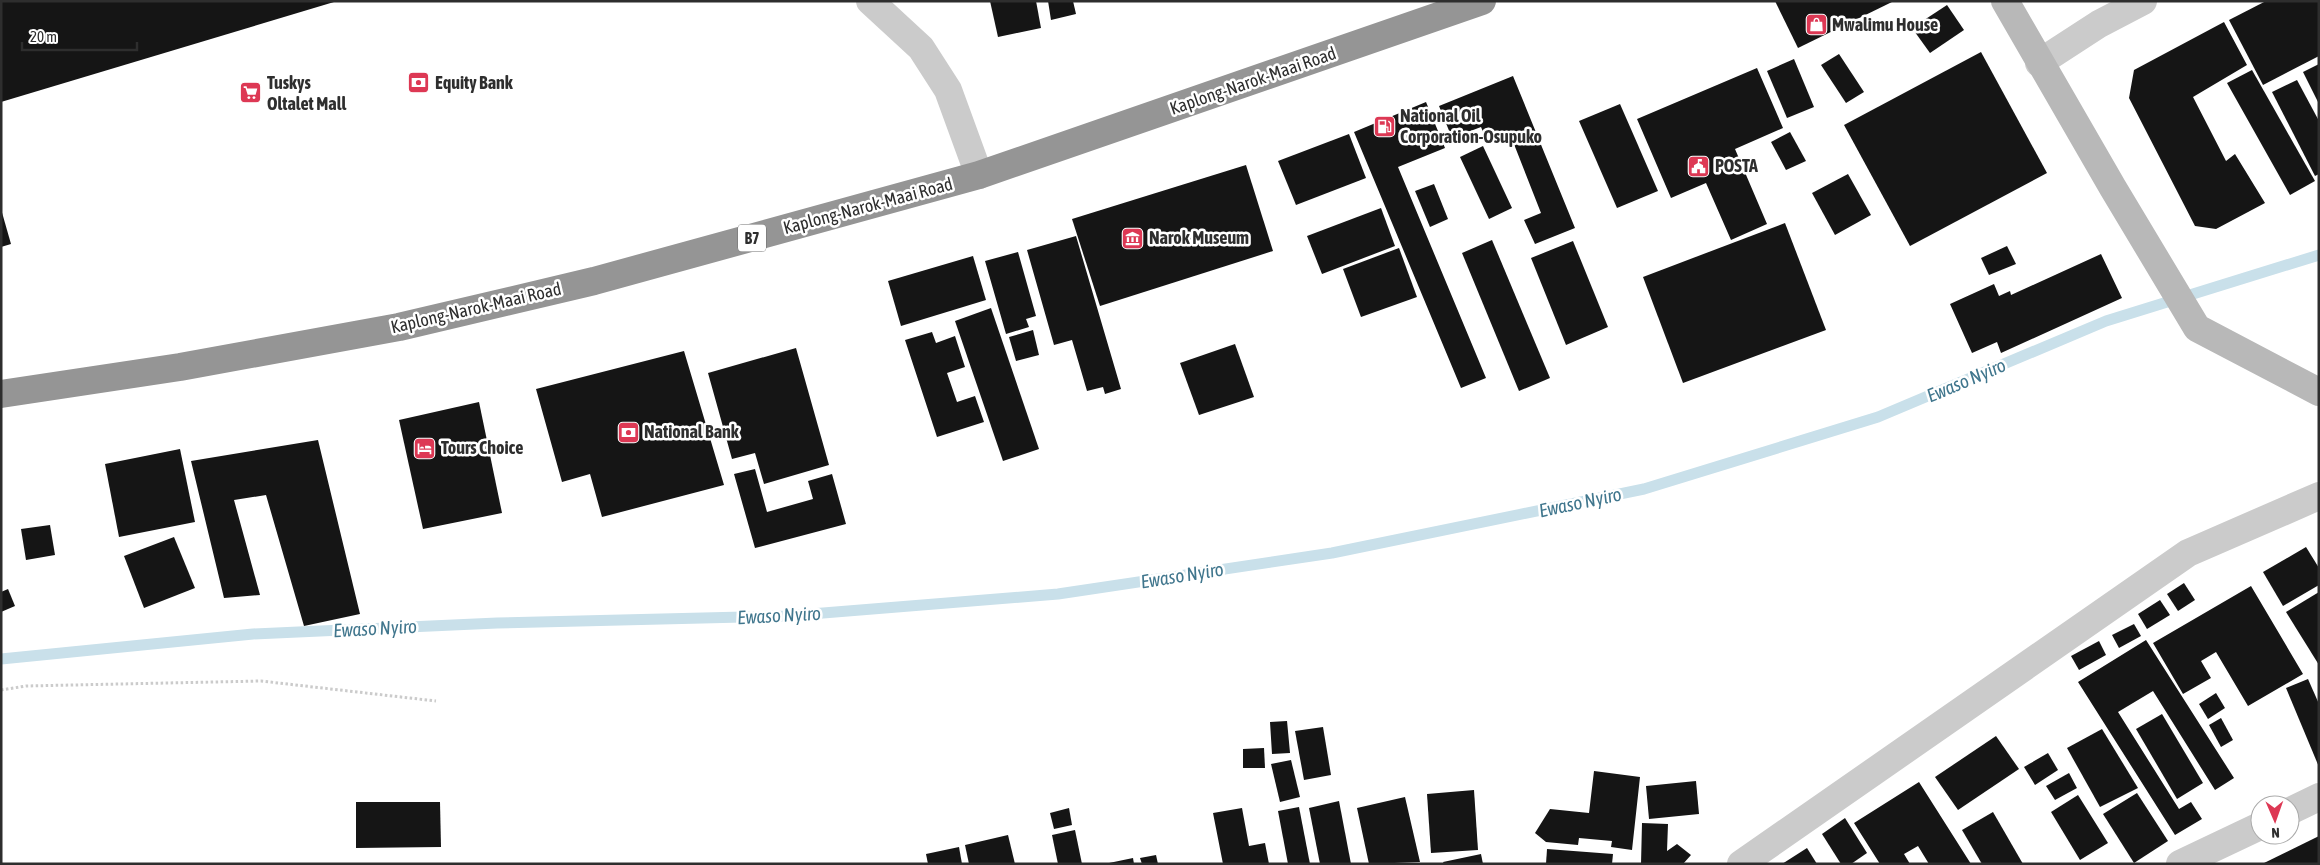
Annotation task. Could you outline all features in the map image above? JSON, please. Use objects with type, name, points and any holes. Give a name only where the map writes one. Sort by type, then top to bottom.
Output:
[{"type":"highway","name":"Kaplong-Narok-Maai Road","points":[[1,394],[180,367],[399,326],[594,281],[979,175],[1482,1]]},
{"type":"street","points":[[870,1],[921,48],[948,90],[979,175]]},
{"type":"street","points":[[2005,1],[2197,328],[2319,392]]},
{"type":"street","points":[[2040,63],[2099,24],[2143,1]]},
{"type":"street","points":[[1741,864],[2188,553],[2319,496]]},
{"type":"street","points":[[2300,806],[2319,797]]},
{"type":"street","points":[[2180,864],[2250,831]]},
{"type":"path","points":[[1,690],[26,686],[261,681],[436,701]]},
{"type":"building","points":[[1,1],[334,1],[334,2],[1,102]]},
{"type":"building","points":[[990,1],[1036,1],[1041,28],[998,37]]},
{"type":"building","points":[[1048,1],[1073,1],[1076,14],[1051,20]]},
{"type":"building","name":"Mwalimu House","points":[[1775,1],[1894,1],[1798,48]]},
{"type":"building","points":[[2266,1],[2319,1],[2319,56],[2263,85],[2229,20]]},
{"type":"building","points":[[1947,5],[1964,30],[1930,53],[1912,28]]},
{"type":"building","points":[[2224,22],[2247,65],[2193,97],[2226,161],[2235,154],[2265,203],[2216,229],[2195,226],[2129,98],[2134,70]]},
{"type":"building","points":[[1981,52],[2047,173],[1910,246],[1844,125]]},
{"type":"building","points":[[1839,54],[1864,92],[1846,103],[1821,65]]},
{"type":"building","points":[[1794,59],[1814,107],[1787,118],[1767,71]]},
{"type":"building","points":[[2319,64],[2319,104],[2303,72]]},
{"type":"building","name":"POSTA","points":[[1757,68],[1783,128],[1735,149],[1767,224],[1731,240],[1706,183],[1671,198],[1637,119]]},
{"type":"building","points":[[2252,70],[2315,181],[2290,195],[2227,83]]},
{"type":"building","points":[[1513,76],[1575,228],[1535,244],[1524,220],[1541,213],[1510,134],[1488,144],[1481,127],[1452,138],[1439,106]]},
{"type":"building","points":[[2297,80],[2319,121],[2319,174],[2315,176],[2272,92]]},
{"type":"building","points":[[1426,102],[1445,148],[1398,167],[1486,378],[1461,388],[1354,132]]},
{"type":"building","points":[[1620,104],[1658,191],[1617,208],[1579,121]]},
{"type":"building","points":[[1790,132],[1806,161],[1786,170],[1771,142]]},
{"type":"building","points":[[1349,134],[1366,178],[1296,205],[1278,161]]},
{"type":"building","points":[[1483,146],[1512,208],[1489,219],[1460,157]]},
{"type":"building","points":[[1246,165],[1273,251],[1100,306],[1072,219]]},
{"type":"building","points":[[1848,174],[1871,215],[1835,235],[1812,193]]},
{"type":"building","points":[[1434,184],[1448,219],[1430,227],[1415,191]]},
{"type":"building","points":[[1381,208],[1395,246],[1322,274],[1307,236]]},
{"type":"building","points":[[1,209],[11,244],[1,247]]},
{"type":"building","points":[[1785,223],[1826,330],[1683,383],[1643,277]]},
{"type":"building","points":[[1076,236],[1121,389],[1105,394],[1103,387],[1087,391],[1072,340],[1054,345],[1027,250]]},
{"type":"building","points":[[1492,240],[1550,378],[1519,391],[1462,253]]},
{"type":"building","points":[[1573,241],[1608,327],[1566,345],[1531,258]]},
{"type":"building","points":[[2007,246],[2016,264],[1989,275],[1981,258]]},
{"type":"building","points":[[1399,248],[1417,297],[1361,317],[1343,269]]},
{"type":"building","points":[[1018,252],[1036,316],[1026,319],[1029,327],[1006,334],[985,261]]},
{"type":"building","points":[[2101,254],[2122,298],[2001,353],[1997,342],[1972,353],[1950,304],[1994,284],[1999,296],[2010,291],[2011,295]]},
{"type":"building","points":[[973,256],[986,300],[901,326],[888,281]]},
{"type":"building","points":[[991,308],[1039,449],[1003,461],[955,321]]},
{"type":"building","points":[[1033,330],[1039,355],[1016,361],[1009,337]]},
{"type":"building","points":[[932,332],[936,343],[955,336],[965,367],[947,373],[957,402],[975,396],[984,422],[937,437],[905,340]]},
{"type":"building","points":[[1235,344],[1254,397],[1199,415],[1180,363]]},
{"type":"building","points":[[796,348],[829,465],[764,484],[755,453],[732,459],[708,373]]},
{"type":"building","name":"National Bank","points":[[684,351],[724,485],[602,517],[590,474],[562,482],[536,389]]},
{"type":"building","points":[[479,402],[502,513],[423,529],[399,420]]},
{"type":"building","points":[[318,440],[360,614],[304,626],[266,495],[234,500],[260,595],[224,598],[191,461]]},
{"type":"building","points":[[180,449],[195,522],[119,537],[105,464]]},
{"type":"building","points":[[755,469],[767,512],[813,499],[808,481],[832,474],[846,524],[755,548],[734,474]]},
{"type":"building","points":[[50,525],[55,555],[26,560],[21,529]]},
{"type":"building","points":[[174,537],[195,588],[144,608],[124,556]]},
{"type":"building","points":[[2306,547],[2319,568],[2319,585],[2283,606],[2263,572]]},
{"type":"building","points":[[2184,583],[2195,600],[2178,611],[2167,594]]},
{"type":"building","points":[[2251,586],[2303,674],[2248,706],[2216,652],[2201,661],[2211,678],[2183,694],[2153,643]]},
{"type":"building","points":[[8,589],[15,606],[1,612],[1,592]]},
{"type":"building","points":[[2319,592],[2319,665],[2286,612]]},
{"type":"building","points":[[2160,600],[2170,615],[2147,629],[2138,614]]},
{"type":"building","points":[[2134,624],[2141,636],[2119,648],[2112,635]]},
{"type":"building","points":[[2146,640],[2234,778],[2215,790],[2153,691],[2118,712],[2179,809],[2191,802],[2202,819],[2175,835],[2078,682]]},
{"type":"building","points":[[2099,641],[2106,655],[2079,670],[2071,656]]},
{"type":"building","points":[[2308,679],[2319,704],[2319,767],[2286,688]]},
{"type":"building","points":[[2216,693],[2225,708],[2208,719],[2199,704]]},
{"type":"building","points":[[2162,714],[2203,783],[2177,799],[2136,729]]},
{"type":"building","points":[[2221,718],[2233,740],[2221,747],[2209,725]]},
{"type":"building","points":[[1287,721],[1290,753],[1272,754],[1270,722]]},
{"type":"building","points":[[1323,727],[1331,775],[1304,780],[1295,731]]},
{"type":"building","points":[[2102,729],[2138,788],[2100,807],[2067,748]]},
{"type":"building","points":[[1996,736],[2019,769],[1958,810],[1935,777]]},
{"type":"building","points":[[1264,748],[1265,768],[1243,768],[1243,749]]},
{"type":"building","points":[[2048,753],[2058,770],[2035,785],[2024,767]]},
{"type":"building","points":[[1291,760],[1300,797],[1280,802],[1271,764]]},
{"type":"building","points":[[1594,771],[1640,777],[1632,850],[1611,847],[1612,841],[1579,838],[1578,845],[1546,842],[1535,833],[1550,809],[1589,813]]},
{"type":"building","points":[[2069,773],[2077,788],[2055,800],[2046,786]]},
{"type":"building","points":[[1696,781],[1699,814],[1649,819],[1646,786]]},
{"type":"building","points":[[1919,782],[1971,864],[1929,864],[1918,846],[1904,854],[1910,864],[1880,864],[1854,823]]},
{"type":"building","points":[[1474,790],[1478,850],[1431,853],[1427,794]]},
{"type":"building","points":[[2137,793],[2168,841],[2134,863],[2103,814]]},
{"type":"building","points":[[2078,795],[2108,843],[2080,860],[2051,812]]},
{"type":"building","points":[[1405,797],[1420,862],[1369,864],[1357,808]]},
{"type":"building","points":[[1339,801],[1351,864],[1320,864],[1309,808]]},
{"type":"building","points":[[356,802],[440,802],[441,847],[356,848]]},
{"type":"building","points":[[1299,807],[1310,864],[1288,864],[1278,811]]},
{"type":"building","points":[[1069,808],[1072,825],[1054,829],[1050,813]]},
{"type":"building","points":[[1242,808],[1249,846],[1265,843],[1269,864],[1223,864],[1213,813]]},
{"type":"building","points":[[1993,812],[2023,864],[1982,864],[1962,830]]},
{"type":"building","points":[[1845,818],[1867,853],[1851,864],[1841,864],[1822,834]]},
{"type":"building","points":[[1642,823],[1668,824],[1667,851],[1677,844],[1691,855],[1683,864],[1641,864]]},
{"type":"building","points":[[1075,830],[1082,864],[1058,864],[1052,835]]},
{"type":"building","points":[[1008,835],[1015,864],[969,864],[965,845]]},
{"type":"building","points":[[2319,836],[2319,864],[2262,864]]},
{"type":"building","points":[[959,847],[962,864],[928,864],[926,854]]},
{"type":"building","points":[[1807,848],[1817,864],[1782,864]]},
{"type":"building","points":[[1547,849],[1613,854],[1612,864],[1546,864]]},
{"type":"building","points":[[1481,854],[1483,864],[1444,864],[1443,862]]},
{"type":"building","points":[[1156,855],[1158,864],[1142,864],[1140,858]]},
{"type":"building","points":[[1133,858],[1134,864],[1109,863]]},
{"type":"waterway","name":"Ewaso Nyiro","points":[[1,659],[253,634],[497,623],[786,616],[1058,594],[1332,553],[1644,489],[1878,417],[2106,321],[2319,255]]},
{"type":"place","name":"Mwalimu House","points":[[1816,25]]},
{"type":"place","name":"Equity Bank","points":[[419,83]]},
{"type":"place","name":"Tuskys Oltalet Mall","points":[[251,93]]},
{"type":"place","name":"National Oil Corporation-Osupuko","points":[[1384,126]]},
{"type":"place","name":"POSTA","points":[[1699,166]]},
{"type":"place","name":"Narok Museum","points":[[1133,238]]},
{"type":"place","name":"National Bank","points":[[628,432]]},
{"type":"place","name":"Tours Choice","points":[[425,448]]}]
